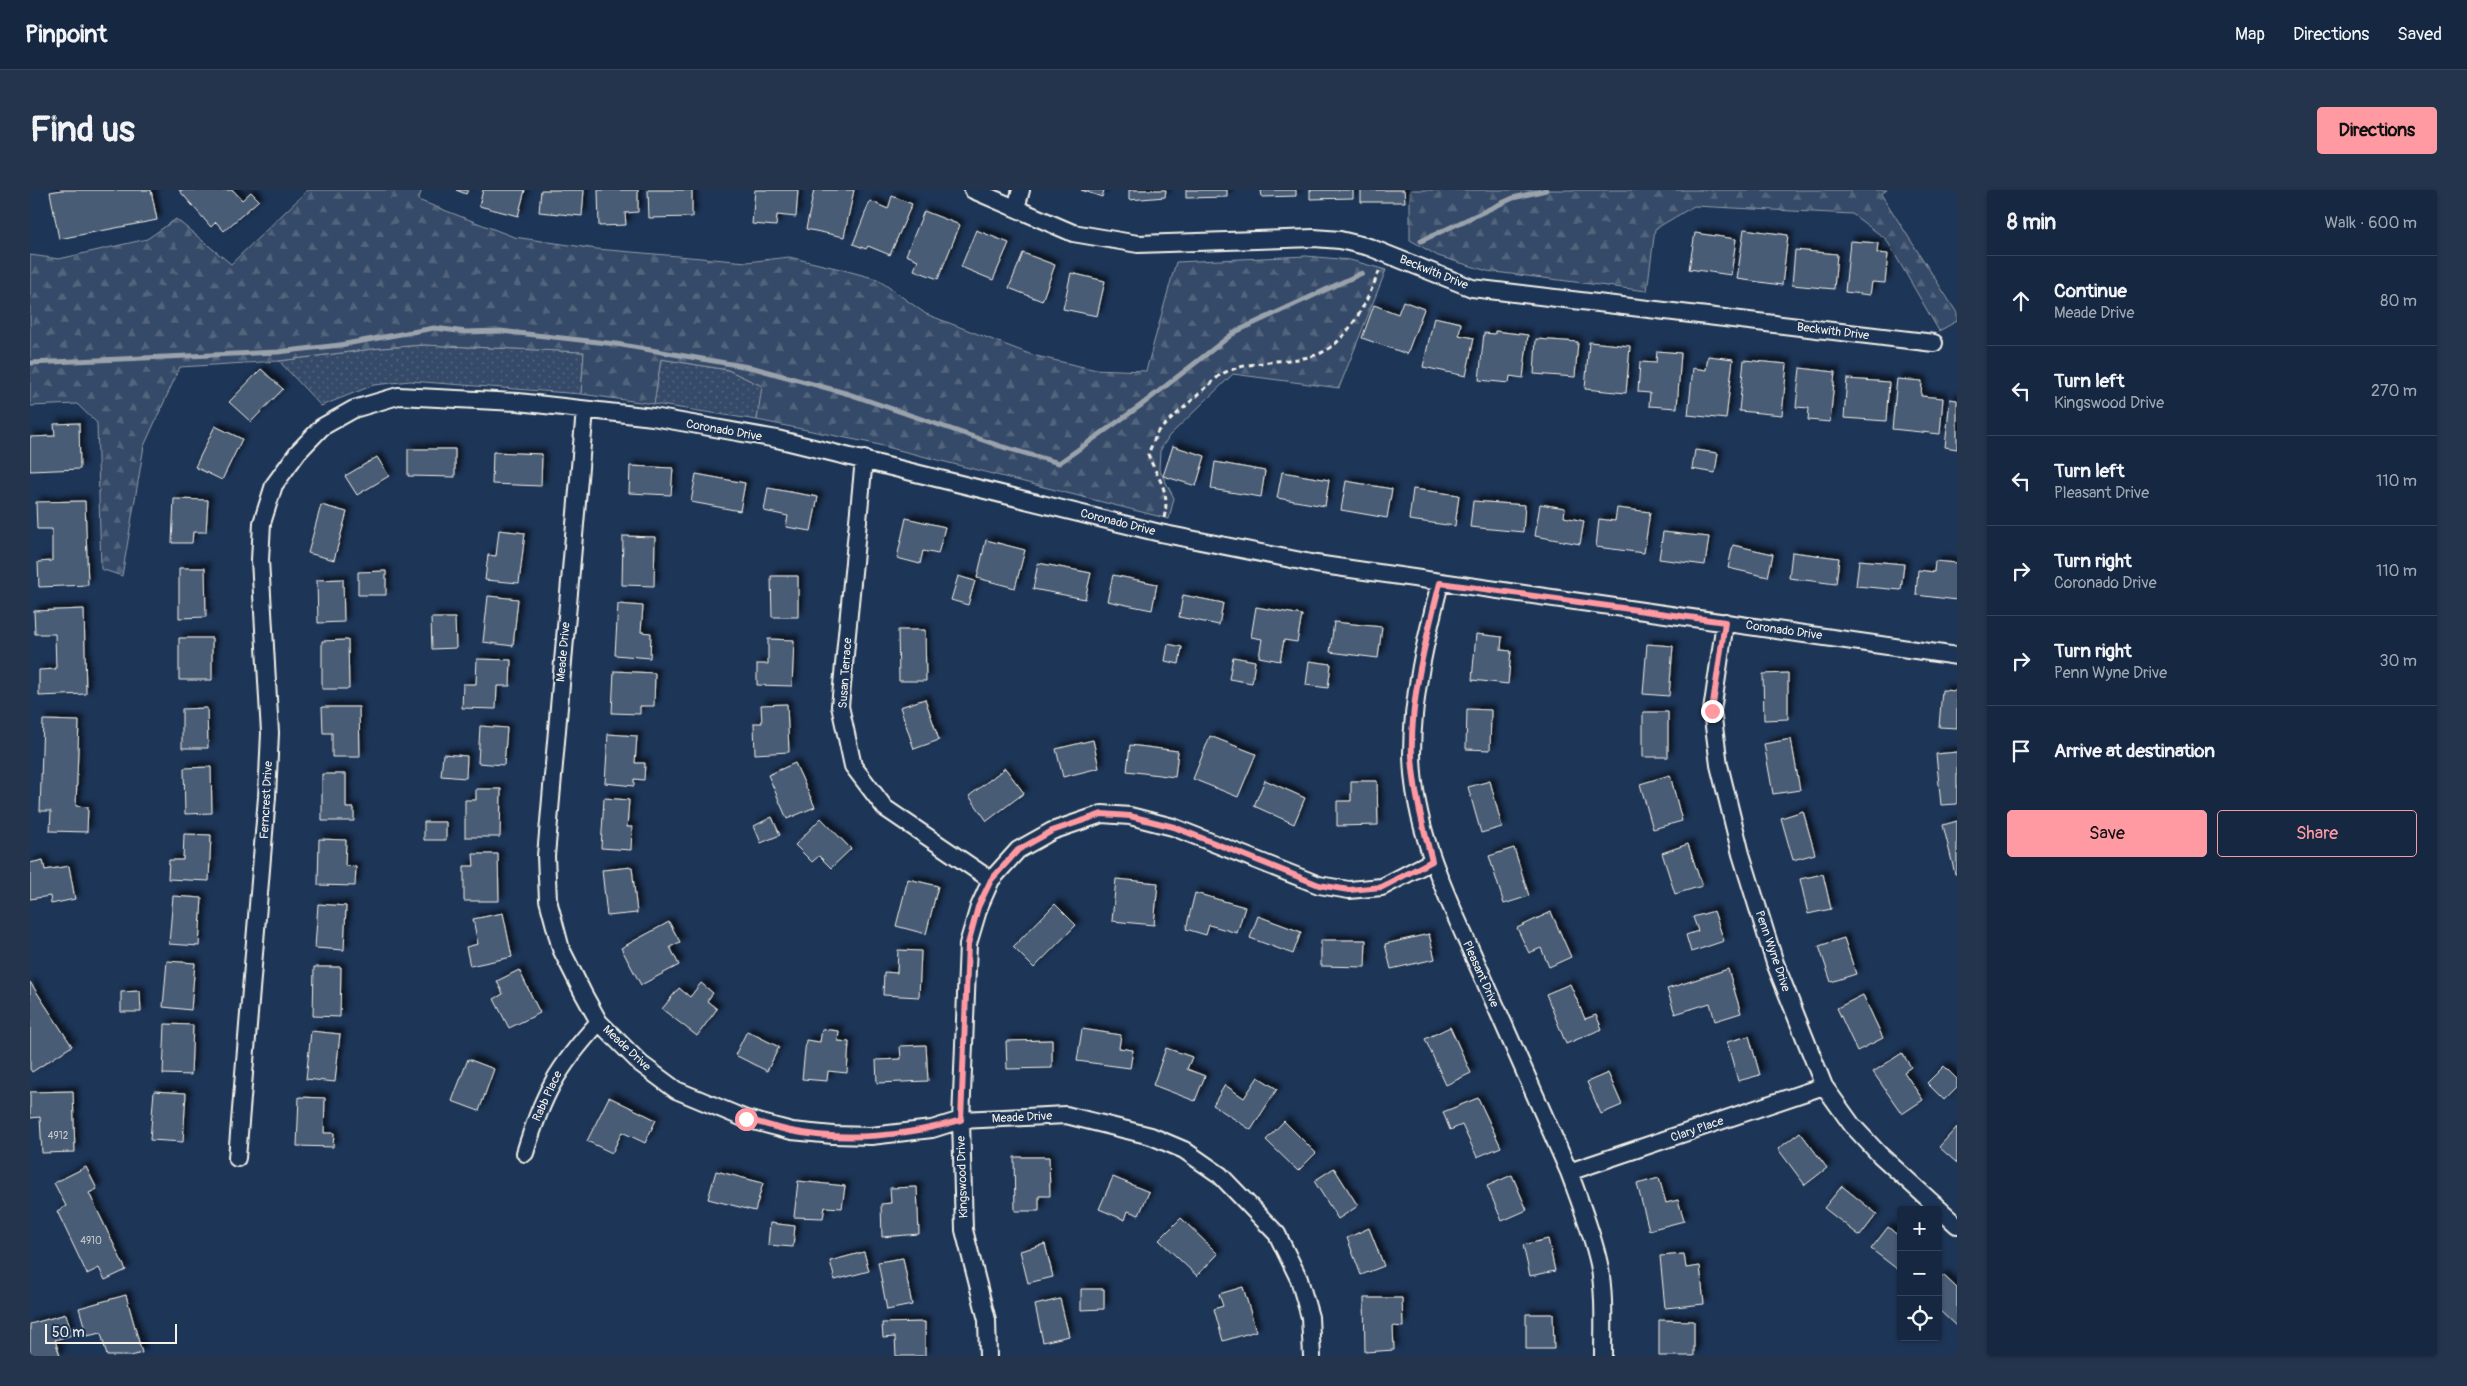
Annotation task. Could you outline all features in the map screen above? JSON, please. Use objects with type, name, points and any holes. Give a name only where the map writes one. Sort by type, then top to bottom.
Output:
[{"type":"street","name":"Beckwith Drive","points":[[972,190],[1073,233],[1138,244],[1314,238],[1340,240],[1386,252],[1472,288],[1934,343]]},
{"type":"street","points":[[1016,208],[1022,190]]},
{"type":"street","name":"Coronado Drive","points":[[298,452],[322,427],[354,409],[398,396],[453,397],[653,418],[777,439],[1160,533],[1316,564],[1957,656]]},
{"type":"street","name":"Meade Drive","points":[[585,410],[546,856],[548,900],[561,949],[599,1022],[641,1064],[676,1090],[746,1119],[792,1131],[871,1136],[932,1129],[961,1120],[1066,1115],[1151,1136],[1184,1150],[1220,1175],[1277,1234],[1299,1279],[1310,1317],[1312,1356]]},
{"type":"street","name":"Ferncrest Drive","points":[[236,1158],[268,797],[270,733],[260,560],[262,524],[274,485],[298,452]]},
{"type":"street","name":"Susan Terrace","points":[[864,459],[840,706],[853,766],[885,808],[991,880]]},
{"type":"street","name":"Pleasant Drive","points":[[1440,583],[1423,655],[1414,714],[1412,756],[1418,805],[1432,861],[1569,1172],[1585,1215],[1599,1265],[1604,1315],[1603,1356]]},
{"type":"street","name":"Penn Wyne Drive","points":[[1725,622],[1712,711],[1719,765],[1741,854],[1775,963],[1824,1086],[1852,1125],[1875,1149],[1957,1225]]},
{"type":"street","name":"Kingswood Drive","points":[[988,1356],[987,1320],[964,1230],[961,1120],[968,944],[978,907],[991,880],[1018,850],[1052,831],[1102,814],[1130,816],[1174,827],[1319,885],[1349,890],[1382,887],[1432,861]]},
{"type":"street","name":"Rabb Place","points":[[524,1153],[548,1089],[563,1064],[599,1022]]},
{"type":"street","name":"Clary Place","points":[[1569,1172],[1824,1086]]},
{"type":"path","points":[[1160,533],[1167,499],[1165,488],[1148,454],[1158,431],[1220,375],[1229,370],[1242,365],[1304,358],[1322,353],[1336,343],[1352,325],[1369,298],[1386,252]]},
{"type":"green space","points":[[308,190],[422,190],[418,200],[514,237],[597,249],[747,262],[789,257],[877,279],[926,314],[1032,355],[1092,369],[1146,371],[1176,262],[1306,256],[1350,260],[1386,270],[1339,388],[1233,374],[1169,436],[1160,451],[1159,469],[1174,498],[1169,519],[871,443],[757,420],[762,386],[728,370],[661,359],[654,404],[581,394],[584,352],[424,345],[380,348],[279,361],[180,367],[144,446],[122,576],[101,569],[97,423],[77,404],[30,406],[30,255],[59,259],[147,239],[176,219],[231,264]]},
{"type":"green space","points":[[1410,190],[1887,190],[1881,194],[1957,313],[1957,321],[1939,331],[1886,239],[1852,214],[1694,206],[1655,229],[1647,291],[1487,271],[1438,256],[1410,240]]},
{"type":"green space","points":[[424,345],[584,352],[581,394],[410,381],[374,385],[321,406],[279,361],[380,348]]},
{"type":"green space","points":[[661,359],[728,370],[763,386],[757,420],[654,404]]},
{"type":"building","points":[[62,190],[151,190],[157,220],[59,239],[50,192]]},
{"type":"building","points":[[179,190],[233,190],[242,200],[251,192],[259,200],[224,231],[216,222],[211,227]]},
{"type":"building","points":[[456,190],[468,190],[466,194]]},
{"type":"building","points":[[483,190],[525,190],[518,216],[479,206]]},
{"type":"building","points":[[541,190],[584,190],[582,216],[539,212]]},
{"type":"building","points":[[598,190],[638,190],[638,212],[625,213],[626,225],[599,226]]},
{"type":"building","points":[[648,190],[692,190],[692,217],[649,218]]},
{"type":"building","points":[[755,190],[798,190],[796,217],[777,215],[776,226],[752,224]]},
{"type":"building","points":[[814,190],[854,190],[844,237],[806,229]]},
{"type":"building","points":[[1081,190],[1104,190],[1102,197]]},
{"type":"building","points":[[1129,190],[1166,190],[1165,197],[1129,200]]},
{"type":"building","points":[[1186,190],[1227,190],[1227,197],[1186,198]]},
{"type":"building","points":[[1261,190],[1296,190],[1296,196],[1262,197]]},
{"type":"building","points":[[1310,190],[1353,190],[1353,198],[1310,199]]},
{"type":"building","points":[[1361,190],[1404,190],[1405,202],[1361,202]]},
{"type":"building","points":[[892,196],[912,204],[890,255],[868,246],[866,249],[853,244],[870,201],[888,209]]},
{"type":"building","points":[[924,211],[960,225],[938,279],[914,270],[918,260],[906,255]]},
{"type":"building","points":[[1744,229],[1788,235],[1782,285],[1737,279]]},
{"type":"building","points":[[976,230],[1009,243],[993,280],[961,267]]},
{"type":"building","points":[[1695,233],[1736,239],[1731,275],[1689,269]]},
{"type":"building","points":[[1850,241],[1878,243],[1877,253],[1888,254],[1885,283],[1872,282],[1870,295],[1845,292]]},
{"type":"building","points":[[1795,250],[1837,254],[1834,289],[1792,285]]},
{"type":"building","points":[[1023,253],[1055,265],[1042,301],[1009,288]]},
{"type":"building","points":[[1071,273],[1105,281],[1097,316],[1063,309]]},
{"type":"building","points":[[1403,301],[1424,309],[1407,354],[1362,338],[1374,305],[1398,314]]},
{"type":"building","points":[[1434,317],[1461,323],[1459,335],[1474,338],[1466,376],[1423,367]]},
{"type":"building","points":[[1495,331],[1528,335],[1523,378],[1510,376],[1509,383],[1479,380],[1484,333],[1495,334]]},
{"type":"building","points":[[1536,339],[1578,342],[1575,377],[1534,374]]},
{"type":"building","points":[[1589,342],[1630,346],[1626,393],[1585,389]]},
{"type":"building","points":[[1657,351],[1681,353],[1677,408],[1649,406],[1650,393],[1638,392],[1640,362],[1656,363]]},
{"type":"building","points":[[1708,356],[1733,359],[1726,419],[1688,415],[1693,368],[1706,370]]},
{"type":"building","points":[[1744,360],[1787,364],[1782,415],[1739,411]]},
{"type":"building","points":[[1800,368],[1835,372],[1830,422],[1808,420],[1809,408],[1796,407]]},
{"type":"building","points":[[261,369],[283,389],[251,422],[229,402]]},
{"type":"building","points":[[1847,379],[1889,382],[1886,421],[1844,418]]},
{"type":"building","points":[[1897,379],[1922,381],[1921,396],[1943,398],[1940,434],[1892,429]]},
{"type":"building","points":[[1950,399],[1957,400],[1957,449],[1945,447]]},
{"type":"building","points":[[79,423],[80,469],[30,471],[30,437],[55,436],[54,424]]},
{"type":"building","points":[[215,426],[242,439],[222,480],[195,467]]},
{"type":"building","points":[[1173,446],[1205,456],[1196,486],[1163,476]]},
{"type":"building","points":[[408,449],[455,449],[455,477],[408,476]]},
{"type":"building","points":[[1695,450],[1718,453],[1715,473],[1692,469]]},
{"type":"building","points":[[493,452],[542,454],[541,486],[492,484]]},
{"type":"building","points":[[377,457],[389,476],[357,495],[345,476]]},
{"type":"building","points":[[1215,462],[1265,471],[1261,497],[1211,489]]},
{"type":"building","points":[[630,466],[673,468],[671,495],[629,493]]},
{"type":"building","points":[[1282,472],[1329,480],[1325,506],[1277,498]]},
{"type":"building","points":[[696,474],[745,483],[740,511],[691,502]]},
{"type":"building","points":[[1346,481],[1392,489],[1387,518],[1341,510]]},
{"type":"building","points":[[768,488],[818,497],[811,531],[786,527],[788,516],[764,511]]},
{"type":"building","points":[[1413,489],[1459,495],[1455,526],[1409,520]]},
{"type":"building","points":[[174,499],[208,500],[206,532],[193,532],[192,543],[172,543]]},
{"type":"building","points":[[85,501],[88,585],[39,587],[38,562],[52,561],[52,529],[37,529],[36,502]]},
{"type":"building","points":[[1473,501],[1525,505],[1523,532],[1470,527]]},
{"type":"building","points":[[1540,504],[1565,508],[1564,517],[1584,521],[1580,544],[1535,536]]},
{"type":"building","points":[[321,505],[347,512],[334,560],[308,553]]},
{"type":"building","points":[[1617,508],[1650,512],[1644,553],[1596,547],[1599,519],[1615,521]]},
{"type":"building","points":[[906,518],[945,527],[938,554],[923,551],[920,564],[897,558]]},
{"type":"building","points":[[499,530],[525,533],[519,583],[485,580],[488,555],[496,556]]},
{"type":"building","points":[[1663,532],[1709,537],[1705,565],[1659,559]]},
{"type":"building","points":[[623,536],[655,537],[654,586],[622,585]]},
{"type":"building","points":[[986,540],[1025,550],[1015,588],[977,578]]},
{"type":"building","points":[[1733,545],[1773,554],[1768,577],[1728,568]]},
{"type":"building","points":[[1792,552],[1839,558],[1836,584],[1789,578]]},
{"type":"building","points":[[1859,560],[1904,564],[1901,590],[1856,586]]},
{"type":"building","points":[[1935,561],[1957,563],[1957,600],[1916,595],[1918,570],[1934,572]]},
{"type":"building","points":[[1038,563],[1091,573],[1085,599],[1033,589]]},
{"type":"building","points":[[179,568],[205,568],[206,617],[179,618]]},
{"type":"building","points":[[386,571],[386,595],[358,595],[358,572]]},
{"type":"building","points":[[1113,575],[1157,584],[1152,610],[1107,601]]},
{"type":"building","points":[[771,576],[798,576],[798,617],[772,617]]},
{"type":"building","points":[[958,576],[975,581],[968,605],[951,600]]},
{"type":"building","points":[[343,579],[344,622],[318,623],[317,580]]},
{"type":"building","points":[[1183,595],[1223,603],[1219,625],[1179,617]]},
{"type":"building","points":[[488,596],[518,599],[513,646],[483,642]]},
{"type":"building","points":[[618,604],[643,606],[641,632],[651,633],[650,658],[615,655]]},
{"type":"building","points":[[1256,607],[1302,615],[1297,642],[1284,640],[1280,661],[1259,657],[1262,639],[1251,637]]},
{"type":"building","points":[[84,609],[86,694],[39,696],[39,670],[56,669],[55,634],[35,634],[34,611]]},
{"type":"building","points":[[431,618],[455,618],[456,648],[432,649]]},
{"type":"building","points":[[1334,622],[1382,627],[1378,658],[1330,652]]},
{"type":"building","points":[[898,630],[925,630],[926,681],[899,681]]},
{"type":"building","points":[[1476,634],[1502,637],[1501,650],[1511,651],[1508,684],[1472,680]]},
{"type":"building","points":[[179,638],[212,638],[212,680],[179,680]]},
{"type":"building","points":[[768,639],[794,640],[792,686],[757,685],[757,664],[768,664]]},
{"type":"building","points":[[348,640],[349,689],[322,689],[322,641]]},
{"type":"building","points":[[1168,644],[1182,647],[1179,664],[1165,661]]},
{"type":"building","points":[[1647,644],[1673,646],[1669,696],[1643,694]]},
{"type":"building","points":[[1233,657],[1255,661],[1252,683],[1229,679]]},
{"type":"building","points":[[477,659],[511,660],[510,686],[497,686],[496,709],[462,708],[463,684],[476,684]]},
{"type":"building","points":[[1309,661],[1331,664],[1328,688],[1306,685]]},
{"type":"building","points":[[614,671],[655,673],[654,706],[640,706],[640,714],[612,713]]},
{"type":"building","points":[[1788,673],[1788,719],[1764,720],[1763,674]]},
{"type":"building","points":[[1942,690],[1957,691],[1957,728],[1939,727]]},
{"type":"building","points":[[925,699],[939,740],[914,749],[900,707]]},
{"type":"building","points":[[787,704],[789,752],[755,754],[754,723],[762,723],[761,705]]},
{"type":"building","points":[[322,707],[359,707],[360,757],[332,757],[332,733],[323,733]]},
{"type":"building","points":[[207,708],[208,748],[182,748],[182,709]]},
{"type":"building","points":[[1467,709],[1491,710],[1490,750],[1466,749]]},
{"type":"building","points":[[1643,712],[1668,712],[1668,757],[1643,757]]},
{"type":"building","points":[[43,720],[79,721],[76,806],[88,807],[87,832],[50,831],[51,811],[40,811]]},
{"type":"building","points":[[480,726],[507,728],[504,765],[478,763]]},
{"type":"building","points":[[608,734],[637,736],[635,763],[645,763],[644,780],[634,779],[634,786],[605,783]]},
{"type":"building","points":[[1210,736],[1256,754],[1238,797],[1193,779]]},
{"type":"building","points":[[1791,739],[1800,790],[1773,794],[1764,744]]},
{"type":"building","points":[[1093,740],[1099,768],[1063,777],[1056,749]]},
{"type":"building","points":[[1130,745],[1178,751],[1175,777],[1127,771]]},
{"type":"building","points":[[1957,752],[1957,804],[1941,805],[1936,754]]},
{"type":"building","points":[[443,754],[467,756],[466,778],[441,776]]},
{"type":"building","points":[[795,763],[815,807],[787,819],[768,775]]},
{"type":"building","points":[[211,767],[212,813],[185,814],[184,768]]},
{"type":"building","points":[[1005,768],[1024,793],[987,821],[969,796]]},
{"type":"building","points":[[322,774],[346,774],[346,808],[354,808],[354,821],[322,821]]},
{"type":"building","points":[[1670,775],[1682,821],[1653,829],[1640,784]]},
{"type":"building","points":[[1265,780],[1305,798],[1294,824],[1254,806]]},
{"type":"building","points":[[1351,781],[1377,781],[1378,825],[1337,826],[1337,801],[1351,801]]},
{"type":"building","points":[[1490,781],[1502,827],[1481,833],[1468,787]]},
{"type":"building","points":[[476,789],[501,789],[500,837],[465,837],[465,800],[476,800]]},
{"type":"building","points":[[604,798],[629,800],[627,827],[632,827],[631,850],[601,848]]},
{"type":"building","points":[[1803,811],[1815,854],[1793,860],[1781,818]]},
{"type":"building","points":[[772,817],[780,835],[761,843],[754,826]]},
{"type":"building","points":[[821,818],[851,849],[831,868],[819,856],[812,862],[795,845]]},
{"type":"building","points":[[1957,821],[1957,874],[1955,874],[1943,825]]},
{"type":"building","points":[[424,822],[446,822],[446,840],[424,840]]},
{"type":"building","points":[[184,834],[211,835],[209,881],[168,879],[169,860],[183,860]]},
{"type":"building","points":[[319,839],[346,840],[345,866],[356,867],[355,886],[318,885]]},
{"type":"building","points":[[1688,844],[1702,886],[1675,894],[1662,853]]},
{"type":"building","points":[[1514,848],[1529,896],[1504,904],[1489,856]]},
{"type":"building","points":[[473,854],[498,854],[499,901],[464,901],[464,866],[474,866]]},
{"type":"building","points":[[43,860],[45,870],[69,866],[75,899],[51,904],[50,896],[30,899],[30,863]]},
{"type":"building","points":[[632,867],[637,913],[607,916],[602,870]]},
{"type":"building","points":[[1823,874],[1831,909],[1808,914],[1800,879]]},
{"type":"building","points":[[908,879],[938,886],[926,934],[896,926]]},
{"type":"building","points":[[1116,879],[1158,883],[1154,925],[1112,921]]},
{"type":"building","points":[[1195,893],[1245,907],[1237,933],[1209,925],[1206,935],[1186,929]]},
{"type":"building","points":[[173,896],[202,898],[199,946],[169,944]]},
{"type":"building","points":[[318,904],[346,906],[344,950],[315,948]]},
{"type":"building","points":[[1055,904],[1076,925],[1034,968],[1013,947]]},
{"type":"building","points":[[1714,911],[1724,941],[1691,952],[1686,935],[1698,931],[1693,917]]},
{"type":"building","points":[[1551,912],[1571,957],[1549,967],[1541,948],[1529,953],[1517,928]]},
{"type":"building","points":[[503,913],[512,957],[470,966],[466,947],[478,944],[473,919]]},
{"type":"building","points":[[1258,916],[1301,932],[1293,954],[1250,938]]},
{"type":"building","points":[[669,922],[680,942],[670,947],[679,965],[641,985],[621,948]]},
{"type":"building","points":[[1429,934],[1435,959],[1391,969],[1385,944]]},
{"type":"building","points":[[1844,938],[1856,974],[1831,982],[1819,946]]},
{"type":"building","points":[[1321,940],[1366,940],[1365,967],[1321,966]]},
{"type":"building","points":[[898,950],[921,951],[919,997],[883,995],[884,972],[897,973]]},
{"type":"building","points":[[167,961],[195,963],[191,1010],[163,1007]]},
{"type":"building","points":[[314,967],[341,967],[340,1017],[313,1016]]},
{"type":"building","points":[[1728,969],[1741,1013],[1715,1021],[1710,1003],[1675,1014],[1667,989]]},
{"type":"building","points":[[519,970],[540,1013],[509,1028],[494,999],[503,994],[497,981]]},
{"type":"building","points":[[30,982],[72,1046],[32,1072],[30,1069]]},
{"type":"building","points":[[701,983],[713,993],[707,1001],[717,1009],[697,1036],[662,1009],[679,988],[690,997]]},
{"type":"building","points":[[1570,984],[1585,1019],[1596,1015],[1602,1029],[1566,1044],[1546,994]]},
{"type":"building","points":[[140,991],[141,1012],[121,1012],[121,992]]},
{"type":"building","points":[[1863,995],[1883,1038],[1857,1051],[1837,1008]]},
{"type":"building","points":[[165,1024],[193,1025],[191,1075],[163,1074]]},
{"type":"building","points":[[1450,1027],[1471,1073],[1446,1085],[1425,1039]]},
{"type":"building","points":[[822,1029],[839,1031],[838,1041],[849,1042],[847,1073],[828,1071],[827,1081],[802,1079],[806,1040],[820,1042]]},
{"type":"building","points":[[1082,1029],[1121,1035],[1119,1048],[1133,1050],[1130,1068],[1077,1061]]},
{"type":"building","points":[[311,1031],[340,1034],[335,1082],[306,1079]]},
{"type":"building","points":[[747,1031],[779,1047],[767,1071],[735,1055]]},
{"type":"building","points":[[1749,1036],[1760,1075],[1738,1081],[1727,1042]]},
{"type":"building","points":[[1052,1040],[1052,1068],[1007,1069],[1006,1041]]},
{"type":"building","points":[[926,1045],[928,1081],[877,1083],[876,1060],[901,1059],[900,1046]]},
{"type":"building","points":[[1166,1048],[1192,1057],[1187,1069],[1205,1076],[1195,1101],[1153,1085]]},
{"type":"building","points":[[1902,1053],[1911,1067],[1904,1072],[1923,1100],[1902,1114],[1873,1072]]},
{"type":"building","points":[[468,1059],[494,1069],[479,1111],[452,1101]]},
{"type":"building","points":[[1944,1066],[1957,1079],[1957,1087],[1944,1100],[1927,1083]]},
{"type":"building","points":[[1608,1073],[1622,1105],[1601,1114],[1587,1082]]},
{"type":"building","points":[[1258,1077],[1277,1089],[1251,1130],[1213,1105],[1225,1085],[1244,1098]]},
{"type":"building","points":[[73,1091],[75,1152],[42,1153],[40,1117],[30,1118],[30,1092]]},
{"type":"building","points":[[154,1091],[186,1093],[183,1142],[150,1140]]},
{"type":"building","points":[[299,1097],[325,1098],[324,1133],[334,1133],[333,1147],[297,1146]]},
{"type":"building","points":[[609,1097],[656,1120],[645,1143],[622,1132],[612,1153],[587,1141]]},
{"type":"building","points":[[1478,1098],[1501,1147],[1477,1157],[1462,1125],[1450,1130],[1443,1112]]},
{"type":"building","points":[[1284,1121],[1316,1153],[1298,1171],[1266,1140]]},
{"type":"building","points":[[1957,1127],[1957,1163],[1939,1147]]},
{"type":"building","points":[[1800,1132],[1827,1168],[1805,1185],[1778,1149]]},
{"type":"building","points":[[1014,1157],[1049,1157],[1050,1196],[1039,1196],[1039,1211],[1015,1211]]},
{"type":"building","points":[[86,1167],[97,1189],[89,1193],[126,1270],[105,1280],[99,1268],[87,1274],[57,1211],[66,1206],[54,1183]]},
{"type":"building","points":[[1334,1168],[1358,1206],[1338,1219],[1314,1181]]},
{"type":"building","points":[[716,1171],[763,1183],[755,1211],[708,1199]]},
{"type":"building","points":[[1512,1175],[1527,1210],[1502,1221],[1487,1186]]},
{"type":"building","points":[[1113,1177],[1149,1192],[1139,1215],[1128,1211],[1125,1220],[1099,1209]]},
{"type":"building","points":[[1659,1178],[1666,1203],[1678,1200],[1684,1221],[1649,1230],[1637,1184]]},
{"type":"building","points":[[798,1181],[845,1186],[842,1208],[825,1207],[823,1218],[794,1217]]},
{"type":"building","points":[[1842,1186],[1877,1214],[1860,1236],[1824,1208]]},
{"type":"building","points":[[917,1187],[919,1234],[882,1237],[881,1204],[891,1203],[890,1188]]},
{"type":"building","points":[[1181,1218],[1218,1254],[1197,1276],[1159,1240]]},
{"type":"building","points":[[770,1223],[795,1226],[793,1247],[768,1245]]},
{"type":"building","points":[[1888,1227],[1897,1235],[1897,1269],[1871,1249]]},
{"type":"building","points":[[1369,1228],[1384,1266],[1361,1275],[1347,1238]]},
{"type":"building","points":[[1548,1239],[1555,1271],[1530,1276],[1523,1245]]},
{"type":"building","points":[[1045,1244],[1053,1277],[1028,1283],[1020,1251]]},
{"type":"building","points":[[864,1252],[869,1271],[835,1280],[830,1261]]},
{"type":"building","points":[[1684,1254],[1686,1268],[1700,1266],[1704,1304],[1665,1308],[1660,1256]]},
{"type":"building","points":[[903,1258],[912,1305],[887,1310],[878,1262]]},
{"type":"building","points":[[1942,1276],[1957,1288],[1957,1327],[1942,1313]]},
{"type":"building","points":[[1243,1287],[1256,1331],[1223,1341],[1214,1309],[1223,1306],[1219,1294]]},
{"type":"building","points":[[1081,1289],[1104,1289],[1104,1309],[1081,1310]]},
{"type":"building","points":[[126,1295],[142,1353],[131,1356],[107,1356],[101,1333],[87,1336],[79,1308]]},
{"type":"building","points":[[1364,1298],[1402,1298],[1403,1327],[1393,1326],[1394,1350],[1365,1352]]},
{"type":"building","points":[[1060,1299],[1069,1336],[1043,1342],[1035,1305]]},
{"type":"building","points":[[66,1314],[72,1335],[55,1340],[60,1356],[30,1356],[30,1324]]},
{"type":"building","points":[[1526,1314],[1553,1314],[1554,1349],[1526,1349]]},
{"type":"building","points":[[1659,1320],[1694,1321],[1694,1356],[1659,1356]]},
{"type":"building","points":[[925,1322],[925,1356],[896,1356],[895,1337],[883,1338],[882,1323]]},
{"type":"waterway","points":[[1421,241],[1513,198],[1546,190]]},
{"type":"waterway","points":[[30,363],[278,352],[340,345],[434,328],[466,332],[500,331],[616,344],[754,368],[849,394],[1003,447],[1059,463],[1140,406],[1235,332],[1362,273]]},
{"type":"route","points":[[746,1119],[792,1131],[871,1136],[932,1129],[961,1120],[968,944],[978,907],[991,880],[1018,850],[1052,831],[1102,814],[1130,816],[1174,827],[1319,885],[1349,890],[1382,887],[1432,861],[1418,805],[1412,756],[1414,714],[1423,655],[1440,583],[1725,622],[1712,711]]}]
